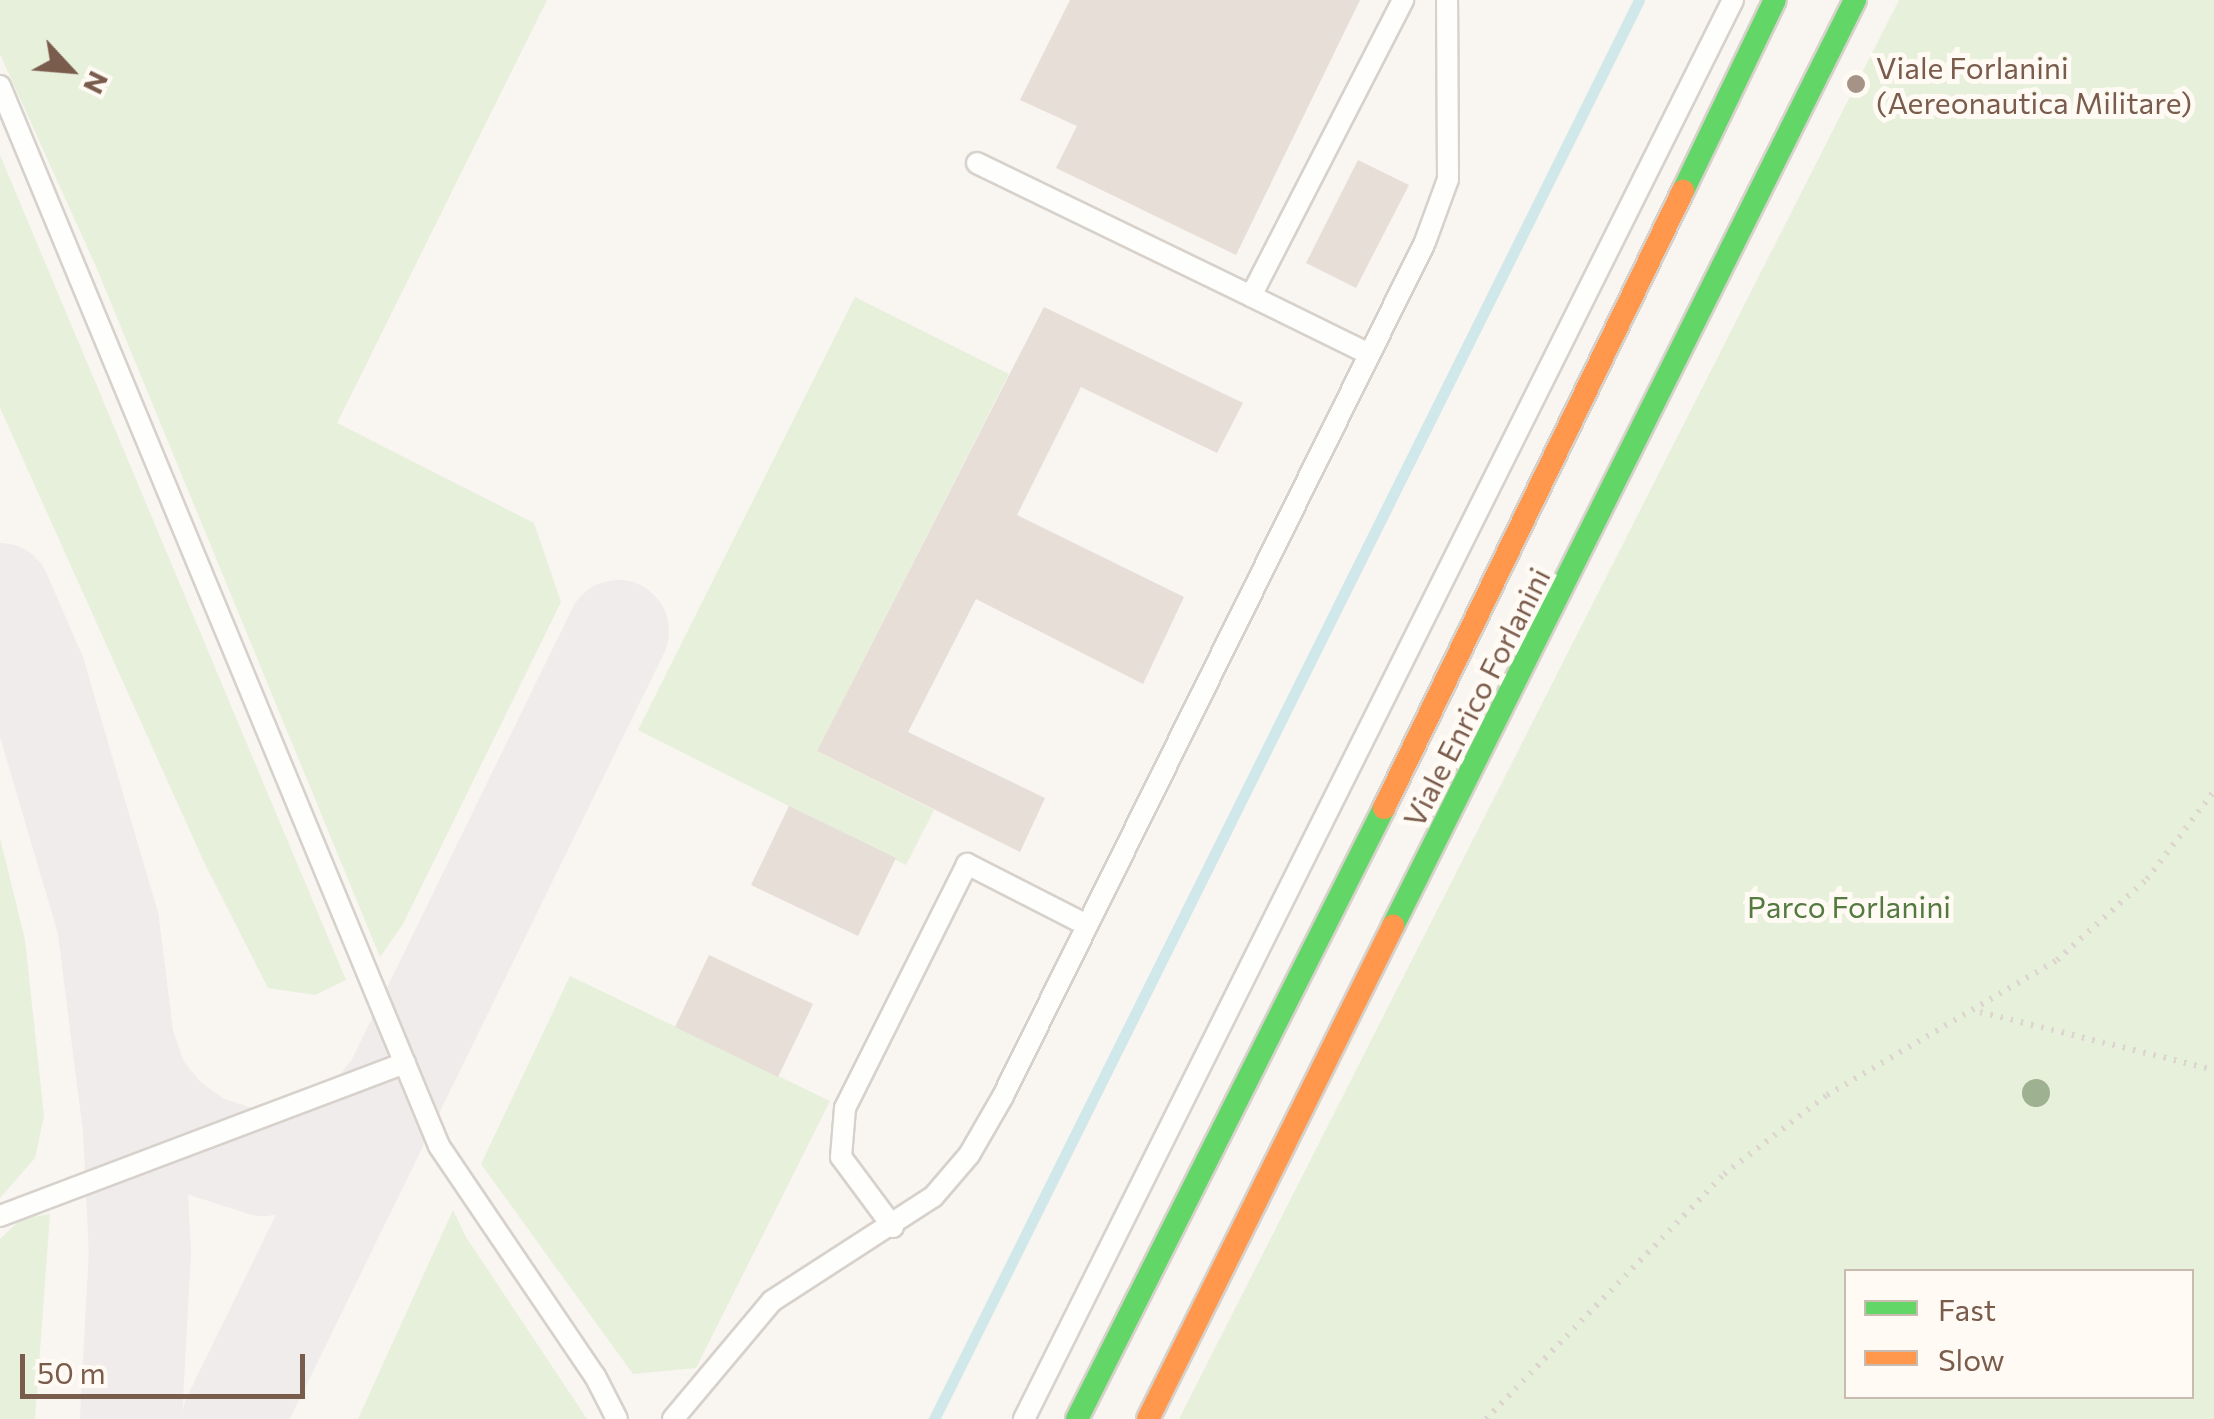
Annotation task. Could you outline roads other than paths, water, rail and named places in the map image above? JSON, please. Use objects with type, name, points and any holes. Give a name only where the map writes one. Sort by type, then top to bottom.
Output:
[{"type":"main road","name":"Viale Enrico Forlanini","points":[[1077,1419],[1469,639],[1775,0]]},
{"type":"main road","name":"Viale Enrico Forlanini","points":[[1148,1419],[1855,0]]},
{"type":"lane","points":[[1251,296],[1403,0]]},
{"type":"lane","points":[[673,1419],[772,1302],[893,1228],[933,1197],[969,1155],[1369,354],[1448,180],[1447,0]]},
{"type":"lane","points":[[1024,1419],[1734,0]]},
{"type":"lane","points":[[0,86],[439,1146],[595,1376],[617,1419]]},
{"type":"lane","points":[[977,162],[1369,354]]},
{"type":"lane","points":[[893,1228],[841,1157],[845,1108],[967,864],[1085,924]]},
{"type":"lane","points":[[0,1216],[405,1063]]},
{"type":"waterway","points":[[934,1419],[1639,0]]},
{"type":"place","name":"Viale Forlanini (Aereonautica Militare)","points":[[1856,84]]},
{"type":"park label","name":"Parco Forlanini","points":[[1849,906]]}]
